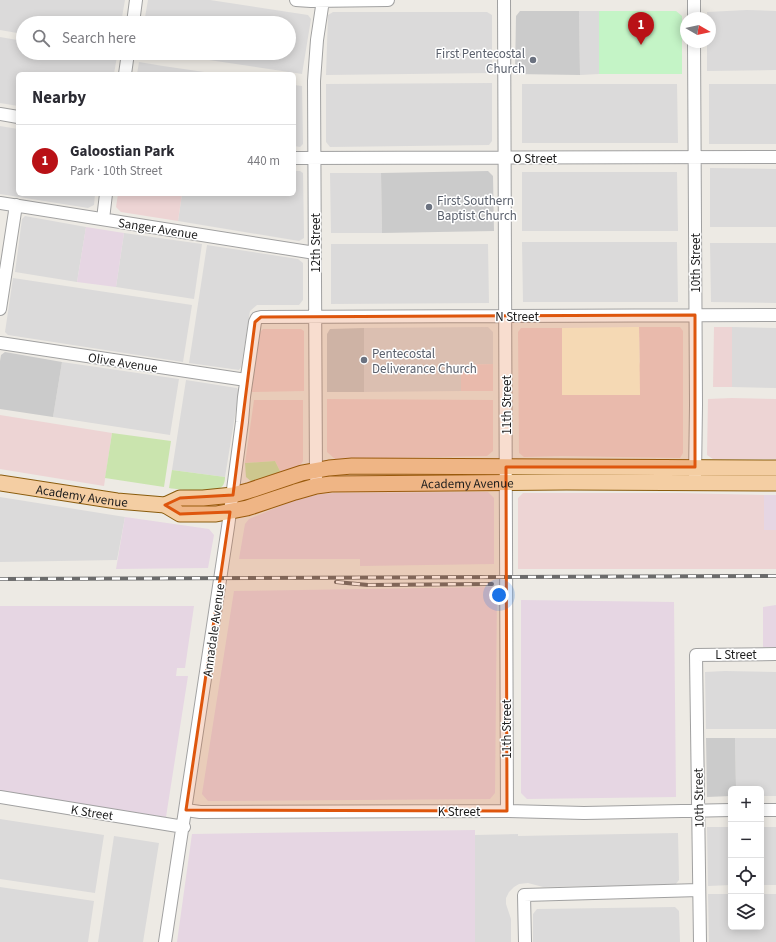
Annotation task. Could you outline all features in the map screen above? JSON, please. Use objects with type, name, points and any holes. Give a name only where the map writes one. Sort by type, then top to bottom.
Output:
[{"type":"main road","name":"Academy Avenue","points":[[165,505],[180,498],[203,498],[233,495],[316,470],[352,466],[776,468]]},
{"type":"main road","points":[[366,483],[368,479],[376,475],[404,473],[421,467]]},
{"type":"main road","name":"Academy Avenue","points":[[0,483],[117,501],[165,505],[180,514],[216,514],[230,512],[316,486],[331,484],[776,484]]},
{"type":"street","points":[[134,16],[136,0]]},
{"type":"street","points":[[296,0],[388,0]]},
{"type":"street","name":"12th Street","points":[[316,486],[315,66],[323,0]]},
{"type":"street","name":"11th Street","points":[[504,0],[507,811]]},
{"type":"street","points":[[694,0],[694,12]]},
{"type":"street","name":"10th Street","points":[[694,48],[694,484]]},
{"type":"street","points":[[125,72],[127,60]]},
{"type":"street","points":[[0,114],[16,117]]},
{"type":"street","name":"O Street","points":[[296,158],[776,157]]},
{"type":"street","points":[[103,219],[106,196]]},
{"type":"street","name":"Sanger Avenue","points":[[0,203],[315,253]]},
{"type":"street","points":[[0,310],[16,205]]},
{"type":"street","name":"N Street","points":[[257,318],[776,315]]},
{"type":"street","name":"Annadale Avenue","points":[[165,942],[184,827],[233,495],[246,380],[257,318]]},
{"type":"street","name":"Olive Avenue","points":[[0,343],[246,380]]},
{"type":"street","name":"L Street","points":[[696,655],[776,654]]},
{"type":"street","name":"10th Street","points":[[696,655],[700,942]]},
{"type":"street","name":"K Street","points":[[0,797],[184,827]]},
{"type":"street","name":"K Street","points":[[186,810],[200,812],[507,811],[592,813],[654,813],[698,810],[728,810]]},
{"type":"street","points":[[764,810],[776,810]]},
{"type":"street","points":[[525,942],[524,895],[699,890]]},
{"type":"highlighted area","points":[[695,315],[695,467],[506,467],[507,811],[186,810],[230,512],[180,514],[165,505],[180,498],[233,495],[255,322],[261,317]]},
{"type":"shaded area","points":[[0,0],[125,0],[122,16],[16,16],[16,33],[0,30]]},
{"type":"shaded area","points":[[148,0],[210,0],[308,15],[311,19],[302,74],[209,60],[296,60],[296,16],[145,16]]},
{"type":"shaded area","points":[[747,10],[776,11],[776,70],[707,71],[707,48],[716,48],[716,12],[707,12]]},
{"type":"shaded area","points":[[520,11],[579,11],[580,75],[515,74],[516,16]]},
{"type":"shaded area","points":[[579,11],[599,11],[599,74],[580,75]]},
{"type":"shaded area","points":[[333,12],[487,12],[492,15],[492,73],[326,75],[328,15]]},
{"type":"shaded area","points":[[0,37],[16,40],[16,60],[116,60],[114,72],[16,72],[16,106],[0,103]]},
{"type":"shaded area","points":[[139,62],[204,72],[137,72]]},
{"type":"shaded area","points":[[492,83],[492,141],[489,145],[330,147],[326,142],[326,84]]},
{"type":"shaded area","points":[[522,84],[677,84],[678,143],[522,143]]},
{"type":"shaded area","points":[[709,84],[776,84],[776,144],[709,144]]},
{"type":"shaded area","points":[[296,85],[302,86],[303,144],[300,147],[296,146]]},
{"type":"shaded area","points":[[0,126],[16,129],[16,196],[95,196],[94,205],[88,208],[0,194]]},
{"type":"shaded area","points":[[710,168],[776,169],[776,227],[710,227]]},
{"type":"shaded area","points":[[296,171],[303,173],[304,238],[299,241],[178,221],[182,196],[296,196]]},
{"type":"shaded area","points":[[488,171],[493,176],[494,231],[382,233],[381,173]]},
{"type":"shaded area","points":[[522,172],[677,172],[678,231],[522,231]]},
{"type":"shaded area","points":[[330,173],[381,173],[382,233],[331,233]]},
{"type":"shaded area","points":[[118,196],[182,196],[178,221],[121,212],[116,207]]},
{"type":"shaded area","points":[[25,216],[86,227],[77,282],[15,272],[22,219]]},
{"type":"shaded area","points":[[86,227],[124,233],[116,287],[77,282]]},
{"type":"shaded area","points":[[124,233],[202,244],[194,299],[116,287]]},
{"type":"shaded area","points":[[522,242],[677,242],[678,302],[523,302]]},
{"type":"shaded area","points":[[710,243],[776,243],[776,303],[711,302]]},
{"type":"shaded area","points":[[331,244],[488,244],[489,303],[331,304]]},
{"type":"shaded area","points":[[207,245],[298,259],[303,263],[303,300],[299,305],[257,305],[250,311],[241,367],[239,370],[189,363]]},
{"type":"shaded area","points":[[13,278],[192,305],[183,362],[8,335],[5,332]]},
{"type":"shaded area","points":[[488,327],[493,332],[493,364],[461,365],[461,391],[364,392],[364,328]]},
{"type":"shaded area","points":[[639,327],[680,327],[683,331],[683,453],[680,458],[562,456],[524,457],[519,453],[518,332],[521,328],[562,328],[562,395],[628,395],[640,362]]},
{"type":"shaded area","points":[[639,327],[640,395],[562,395],[562,328]]},
{"type":"shaded area","points":[[714,327],[732,327],[732,387],[713,387]]},
{"type":"shaded area","points":[[732,327],[776,328],[776,388],[732,387]]},
{"type":"shaded area","points":[[364,328],[364,392],[327,392],[327,334],[330,329]]},
{"type":"shaded area","points":[[263,329],[301,329],[304,331],[304,391],[252,392],[252,381],[260,332]]},
{"type":"shaded area","points":[[5,352],[62,362],[53,417],[0,409],[0,361],[1,355]]},
{"type":"shaded area","points":[[62,362],[179,379],[170,435],[53,417]]},
{"type":"shaded area","points":[[493,364],[493,391],[461,391],[461,365]]},
{"type":"shaded area","points":[[186,380],[237,388],[239,391],[225,477],[172,470]]},
{"type":"shaded area","points":[[327,399],[493,400],[493,451],[487,456],[335,459],[327,452]]},
{"type":"shaded area","points":[[708,399],[776,399],[776,459],[713,459],[707,455]]},
{"type":"shaded area","points":[[254,400],[303,400],[303,461],[299,467],[281,473],[275,461],[245,463]]},
{"type":"shaded area","points":[[0,415],[112,433],[104,486],[0,469]]},
{"type":"shaded area","points":[[488,492],[494,498],[494,564],[360,566],[360,559],[239,559],[245,524],[249,519],[297,499],[335,493]]},
{"type":"shaded area","points":[[523,493],[680,493],[764,495],[764,530],[776,530],[776,569],[518,569],[518,498]]},
{"type":"shaded area","points":[[764,495],[776,495],[776,530],[764,530]]},
{"type":"shaded area","points":[[0,497],[125,517],[117,560],[0,562]]},
{"type":"shaded area","points":[[125,517],[209,529],[214,535],[208,568],[116,569]]},
{"type":"shaded area","points":[[491,587],[497,591],[495,793],[490,799],[208,801],[202,794],[234,591]]},
{"type":"shaded area","points":[[521,600],[674,602],[676,797],[527,799],[521,793]]},
{"type":"shaded area","points":[[776,605],[776,647],[763,647],[763,607]]},
{"type":"shaded area","points":[[0,606],[194,606],[185,668],[177,668],[176,676],[188,676],[166,817],[0,793]]},
{"type":"shaded area","points":[[705,672],[776,672],[776,729],[706,729]]},
{"type":"shaded area","points":[[706,738],[735,738],[736,786],[728,786],[728,796],[707,797]]},
{"type":"shaded area","points":[[735,738],[776,738],[776,796],[764,796],[764,786],[736,786]]},
{"type":"shaded area","points":[[0,819],[104,835],[95,893],[0,879]]},
{"type":"shaded area","points":[[707,827],[728,827],[728,885],[708,886]]},
{"type":"shaded area","points":[[764,827],[776,827],[776,885],[764,885]]},
{"type":"shaded area","points":[[475,830],[475,942],[177,942],[192,834]]},
{"type":"shaded area","points":[[678,833],[679,880],[675,885],[543,887],[528,883],[519,884],[509,892],[506,898],[506,904],[511,919],[511,942],[475,942],[475,835],[518,834],[518,836]]},
{"type":"shaded area","points":[[114,836],[159,843],[143,942],[98,942]]},
{"type":"shaded area","points":[[0,887],[94,901],[88,942],[0,942]]},
{"type":"shaded area","points":[[708,894],[728,894],[728,930],[764,930],[764,894],[776,894],[776,942],[709,942]]},
{"type":"shaded area","points":[[675,907],[679,911],[680,942],[533,942],[533,914],[537,909]]},
{"type":"green space","points":[[599,11],[676,11],[680,14],[682,74],[599,74]]},
{"type":"green space","points":[[112,433],[171,441],[164,487],[105,478]]},
{"type":"green space","points":[[275,461],[281,473],[252,482],[246,477],[245,463]]},
{"type":"green space","points":[[172,470],[225,477],[222,486],[215,489],[187,490],[169,488]]},
{"type":"railway","points":[[0,579],[776,576]]},
{"type":"railway","points":[[336,582],[368,585],[492,584]]},
{"type":"place","name":"Galoostian Park","points":[[641,45]]},
{"type":"place","name":"First Pentecostal Church","points":[[533,60]]},
{"type":"place","name":"First Southern Baptist Church","points":[[429,207]]},
{"type":"place","name":"Pentecostal Deliverance Church","points":[[364,360]]}]
